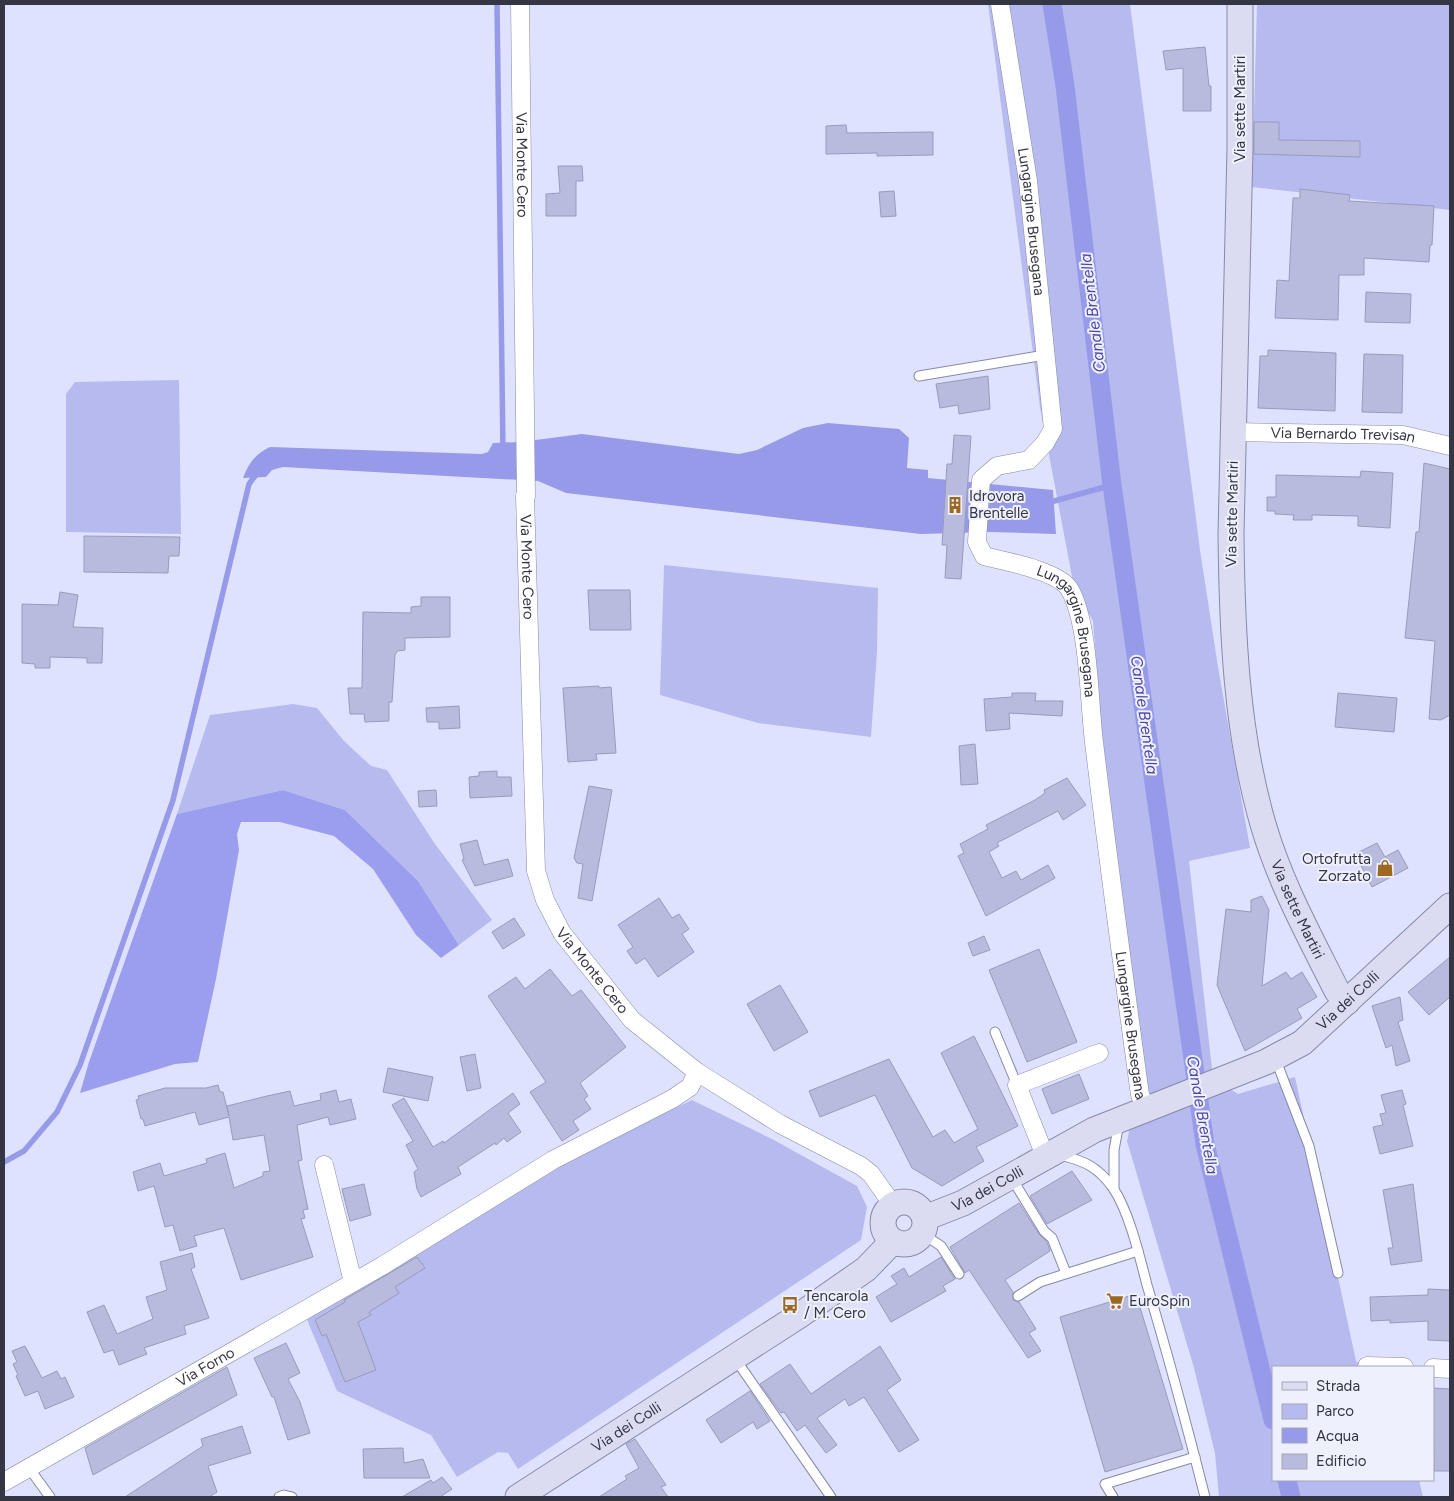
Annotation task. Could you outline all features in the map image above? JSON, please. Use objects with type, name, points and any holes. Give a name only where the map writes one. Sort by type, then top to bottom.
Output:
[{"type":"main road","name":"Via sette Martiri","points":[[1240,4],[1240,157],[1231,534],[1233,618],[1243,722],[1254,788],[1263,826],[1283,879],[1336,991],[1347,1002]]},
{"type":"main road","name":"Via dei Colli","points":[[518,1497],[800,1315],[866,1269],[893,1241],[909,1243],[924,1226],[963,1203],[1048,1154],[1120,1119],[1271,1060],[1302,1043],[1450,906]]},
{"type":"main road","points":[[893,1241],[886,1233],[883,1223],[886,1213],[893,1205],[905,1202],[912,1203],[922,1212],[924,1226]]},
{"type":"street","name":"Via Monte Cero","points":[[520,4],[526,497],[532,788],[538,878],[545,900],[562,933],[632,1020],[697,1072],[780,1124],[824,1144],[861,1166],[872,1174],[893,1205]]},
{"type":"street","name":"Lungargine Brusegana","points":[[1000,4],[1028,181],[1053,429],[1045,444],[1029,460],[996,466],[981,480],[977,542],[984,556],[1047,572],[1070,588],[1082,625],[1094,742],[1140,1096],[1150,1106]]},
{"type":"street","name":"Via Bernardo Trevisan","points":[[1234,432],[1403,435],[1450,446]]},
{"type":"street","points":[[1048,1154],[1017,1084],[1100,1053]]},
{"type":"street","name":"Via Forno","points":[[4,1482],[382,1266],[553,1160],[672,1099],[690,1087],[697,1072]]},
{"type":"street","points":[[324,1166],[353,1282]]},
{"type":"street","points":[[1434,1368],[1450,1369]]},
{"type":"lane","points":[[919,376],[1045,355]]},
{"type":"lane","points":[[995,1032],[1017,1084]]},
{"type":"lane","points":[[1271,1060],[1309,1146],[1338,1274]]},
{"type":"lane","points":[[1114,1190],[1114,1150],[1120,1119]]},
{"type":"lane","points":[[1048,1154],[1084,1160],[1098,1171],[1114,1190],[1138,1251],[1205,1497]]},
{"type":"lane","points":[[1010,1176],[1044,1231],[1052,1238],[1066,1273]]},
{"type":"lane","points":[[924,1226],[941,1246],[959,1274]]},
{"type":"lane","points":[[1018,1296],[1040,1282],[1138,1251]]},
{"type":"lane","points":[[734,1358],[831,1497]]},
{"type":"lane","points":[[1113,1497],[1105,1484],[1195,1457]]},
{"type":"lane","points":[[29,1468],[50,1497]]},
{"type":"lane","points":[[279,1497],[284,1495],[292,1497]]},
{"type":"green space","points":[[988,4],[1130,4],[1200,550],[1218,667],[1250,848],[1189,861],[1213,1078],[1238,1094],[1295,1077],[1356,1361],[1361,1366],[1272,1366],[1272,1481],[1419,1481],[1423,1497],[1219,1497],[1215,1453],[1194,1368],[1127,1141],[1134,1109],[1120,879],[1101,725],[1093,621],[1074,587],[1040,407]]},
{"type":"green space","points":[[1257,4],[1450,4],[1450,210],[1252,187]]},
{"type":"green space","points":[[179,380],[181,534],[66,532],[66,394],[75,382]]},
{"type":"green space","points":[[664,565],[878,588],[877,652],[871,737],[758,723],[660,695]]},
{"type":"green space","points":[[293,704],[317,708],[344,741],[371,766],[387,770],[435,844],[492,920],[459,945],[418,881],[345,810],[283,790],[177,814],[210,715]]},
{"type":"green space","points":[[692,1100],[772,1139],[857,1186],[867,1207],[861,1240],[518,1469],[508,1453],[498,1452],[457,1477],[431,1435],[337,1391],[305,1315],[587,1150]]},
{"type":"shaded area","points":[[283,790],[345,810],[418,881],[459,945],[441,958],[416,935],[373,869],[334,836],[280,822],[241,822],[237,834],[239,850],[216,979],[198,1062],[175,1064],[80,1093],[89,1062],[177,814]]},
{"type":"water","points":[[828,423],[899,429],[909,438],[907,468],[928,470],[928,478],[1053,490],[1056,534],[991,532],[921,534],[566,493],[538,481],[283,467],[272,470],[266,477],[243,478],[253,459],[270,447],[482,454],[488,452],[493,443],[520,442],[582,434],[739,454],[757,450],[803,428]]},
{"type":"building","points":[[1205,47],[1209,86],[1211,86],[1211,111],[1183,111],[1183,68],[1166,70],[1163,51]]},
{"type":"building","points":[[1254,122],[1279,122],[1279,140],[1360,141],[1360,157],[1254,154]]},
{"type":"building","points":[[846,125],[847,133],[933,132],[933,155],[877,156],[877,153],[826,154],[826,126]]},
{"type":"building","points":[[558,166],[582,166],[583,181],[576,181],[576,216],[546,216],[546,194],[560,193]]},
{"type":"building","points":[[1300,189],[1350,195],[1349,201],[1434,206],[1429,262],[1364,258],[1364,275],[1339,275],[1338,320],[1275,318],[1277,280],[1289,281],[1293,198],[1300,198]]},
{"type":"building","points":[[894,191],[896,216],[881,217],[879,192]]},
{"type":"building","points":[[1366,292],[1411,294],[1410,323],[1365,322]]},
{"type":"building","points":[[1268,350],[1336,353],[1335,411],[1258,408],[1260,356],[1268,356]]},
{"type":"building","points":[[1364,354],[1403,355],[1402,413],[1362,412]]},
{"type":"building","points":[[988,376],[990,409],[959,414],[958,405],[940,408],[936,384]]},
{"type":"building","name":"Idrovora Brentelle","points":[[954,435],[971,436],[961,579],[945,578],[947,545],[942,545],[947,464],[952,464]]},
{"type":"building","points":[[1424,463],[1450,469],[1450,715],[1441,720],[1429,719],[1435,641],[1405,638],[1416,532],[1419,532]]},
{"type":"building","points":[[1361,471],[1393,473],[1390,528],[1358,526],[1358,516],[1312,515],[1312,520],[1293,520],[1294,515],[1275,514],[1275,511],[1267,511],[1267,497],[1276,497],[1276,475],[1360,477]]},
{"type":"building","points":[[84,536],[180,537],[179,556],[169,556],[168,573],[84,572]]},
{"type":"building","points":[[588,590],[630,590],[631,630],[590,630]]},
{"type":"building","points":[[60,592],[78,595],[73,627],[103,628],[102,663],[87,663],[87,658],[50,657],[50,668],[35,668],[35,664],[22,663],[22,604],[58,605]]},
{"type":"building","points":[[421,597],[450,597],[450,637],[405,638],[405,650],[397,651],[395,655],[392,702],[389,702],[389,721],[365,722],[364,714],[350,714],[348,688],[362,688],[363,612],[411,613],[411,607],[421,606]]},
{"type":"building","points":[[599,686],[599,688],[611,687],[616,753],[596,754],[597,760],[568,762],[563,688]]},
{"type":"building","points":[[1012,693],[1036,693],[1035,701],[1063,701],[1062,716],[1009,713],[1010,729],[986,731],[984,699],[1012,697]]},
{"type":"building","points":[[1338,693],[1397,698],[1394,732],[1335,727]]},
{"type":"building","points":[[459,706],[460,728],[439,729],[439,722],[427,722],[426,708]]},
{"type":"building","points":[[975,744],[978,784],[961,785],[959,746]]},
{"type":"building","points":[[497,771],[497,777],[511,777],[512,796],[470,798],[469,777],[479,776],[479,772]]},
{"type":"building","points":[[1067,778],[1086,805],[1063,820],[1058,811],[997,843],[999,846],[989,852],[1002,878],[1016,871],[1021,880],[1048,865],[1055,878],[986,916],[958,856],[964,853],[960,844],[988,829],[986,825],[1035,800],[1045,793],[1044,790]]},
{"type":"building","points":[[589,786],[612,790],[592,901],[578,898],[583,864],[577,863],[574,858]]},
{"type":"building","points":[[436,790],[437,806],[419,807],[418,791]]},
{"type":"building","points":[[477,840],[484,865],[508,859],[513,876],[475,886],[462,860],[464,859],[460,844]]},
{"type":"building","name":"Ortofrutta Zorzato","points":[[1377,843],[1385,857],[1398,850],[1408,868],[1372,887],[1355,854]]},
{"type":"building","points":[[1262,896],[1269,910],[1262,986],[1286,972],[1291,979],[1302,972],[1317,997],[1297,1009],[1302,1018],[1245,1051],[1217,985],[1226,909],[1251,912],[1251,900]]},
{"type":"building","points":[[659,898],[672,918],[679,914],[689,929],[682,934],[694,952],[658,977],[645,958],[636,964],[627,951],[633,947],[618,925]]},
{"type":"building","points":[[514,918],[525,935],[503,949],[492,932]]},
{"type":"building","points":[[984,936],[990,950],[973,956],[968,943]]},
{"type":"building","points":[[1039,949],[1077,1042],[1027,1062],[989,970]]},
{"type":"building","points":[[1450,957],[1450,997],[1429,1015],[1408,992]]},
{"type":"building","points":[[550,969],[572,996],[581,990],[626,1047],[580,1083],[588,1096],[584,1099],[591,1109],[573,1121],[579,1130],[562,1141],[530,1092],[546,1082],[488,996],[516,977],[525,989]]},
{"type":"building","points":[[780,985],[808,1032],[774,1051],[747,1004]]},
{"type":"building","points":[[1400,997],[1403,1020],[1398,1022],[1410,1061],[1396,1066],[1392,1045],[1386,1048],[1372,1006]]},
{"type":"building","points":[[974,1036],[1018,1126],[976,1147],[984,1161],[942,1186],[912,1168],[875,1095],[820,1117],[809,1091],[889,1059],[933,1137],[945,1130],[954,1143],[978,1129],[941,1053]]},
{"type":"building","points":[[475,1054],[481,1088],[467,1091],[460,1057]]},
{"type":"building","points":[[388,1068],[433,1077],[428,1101],[383,1092]]},
{"type":"building","points":[[1079,1074],[1089,1099],[1052,1114],[1042,1089]]},
{"type":"building","points":[[218,1085],[220,1092],[223,1092],[229,1116],[227,1106],[290,1091],[294,1106],[321,1100],[320,1094],[336,1090],[339,1102],[351,1099],[356,1119],[330,1125],[328,1117],[297,1125],[302,1160],[298,1161],[308,1209],[303,1210],[305,1218],[301,1219],[313,1257],[241,1280],[224,1228],[194,1236],[197,1246],[180,1251],[173,1225],[165,1227],[154,1186],[138,1191],[133,1172],[160,1163],[164,1176],[207,1163],[206,1159],[225,1153],[234,1188],[263,1176],[263,1172],[270,1171],[264,1135],[233,1140],[229,1117],[199,1125],[195,1112],[145,1126],[143,1119],[141,1119],[136,1100],[139,1099],[138,1096],[165,1088],[206,1088]]},
{"type":"building","points":[[1402,1090],[1406,1104],[1403,1105],[1413,1146],[1380,1154],[1373,1127],[1383,1125],[1380,1114],[1386,1113],[1381,1095]]},
{"type":"building","points":[[513,1093],[520,1104],[508,1113],[521,1132],[507,1142],[504,1138],[496,1145],[495,1143],[458,1167],[461,1174],[421,1197],[417,1189],[414,1172],[418,1169],[406,1145],[413,1141],[392,1105],[404,1098],[433,1147],[443,1141],[444,1143]]},
{"type":"building","points":[[1072,1171],[1092,1200],[1047,1224],[1030,1196]]},
{"type":"building","points":[[364,1184],[371,1215],[350,1221],[342,1189]]},
{"type":"building","points":[[1413,1184],[1422,1261],[1391,1265],[1388,1248],[1393,1248],[1383,1190]]},
{"type":"building","points":[[1019,1203],[1039,1234],[1047,1242],[1050,1251],[1005,1280],[1013,1292],[1013,1300],[1019,1302],[1036,1329],[1029,1333],[1041,1351],[1028,1358],[969,1270],[965,1273],[950,1247]]},
{"type":"building","points":[[192,1253],[195,1267],[191,1269],[209,1318],[184,1326],[186,1334],[144,1348],[147,1354],[119,1365],[113,1350],[104,1353],[87,1312],[104,1305],[117,1334],[153,1319],[146,1297],[167,1290],[160,1262]]},
{"type":"building","points":[[417,1257],[425,1268],[395,1287],[399,1293],[369,1312],[371,1315],[358,1322],[376,1370],[345,1382],[326,1334],[322,1336],[315,1320],[345,1302],[344,1300]]},
{"type":"building","points":[[941,1257],[955,1279],[943,1286],[946,1291],[891,1322],[876,1297],[897,1284],[891,1276],[904,1268],[909,1277]]},
{"type":"building","points":[[1428,1289],[1450,1290],[1450,1341],[1428,1340],[1428,1321],[1390,1323],[1390,1320],[1371,1321],[1370,1297],[1428,1295]]},
{"type":"building","points":[[1136,1294],[1183,1449],[1105,1472],[1060,1317]]},
{"type":"building","points":[[286,1343],[300,1373],[288,1379],[300,1402],[310,1433],[288,1440],[274,1397],[272,1397],[254,1358]]},
{"type":"building","points":[[25,1346],[42,1378],[57,1371],[61,1379],[65,1377],[74,1397],[45,1409],[38,1391],[25,1396],[16,1376],[18,1375],[13,1364],[17,1362],[12,1351]]},
{"type":"building","points":[[880,1346],[901,1380],[887,1390],[919,1440],[899,1452],[864,1397],[849,1406],[845,1399],[817,1418],[837,1445],[826,1453],[805,1425],[797,1431],[784,1412],[781,1413],[760,1384],[790,1364],[811,1394]]},
{"type":"building","points":[[227,1367],[237,1395],[93,1475],[85,1448]]},
{"type":"building","points":[[1434,1388],[1450,1389],[1450,1471],[1434,1471]]},
{"type":"building","points":[[750,1391],[770,1421],[757,1429],[753,1422],[721,1443],[706,1420]]},
{"type":"building","points":[[242,1426],[251,1453],[208,1466],[217,1492],[209,1497],[125,1497],[203,1446],[201,1439]]},
{"type":"building","points":[[635,1439],[666,1485],[661,1487],[668,1497],[599,1497],[627,1479],[625,1476],[639,1468],[626,1444]]},
{"type":"building","points":[[403,1448],[404,1463],[423,1459],[430,1478],[364,1478],[363,1449]]},
{"type":"building","points":[[442,1477],[452,1489],[440,1497],[402,1497],[431,1480],[433,1483]]},
{"type":"waterway","points":[[497,4],[503,450]]},
{"type":"waterway","name":"Canale Brentella","points":[[1052,4],[1065,86],[1112,485],[1205,1144],[1272,1416]]},
{"type":"waterway","points":[[4,1162],[24,1151],[57,1112],[80,1065],[173,800],[249,484],[258,472]]},
{"type":"waterway","points":[[1047,503],[1112,485]]},
{"type":"waterway","name":"Canale Brentella","points":[[1287,1481],[1291,1497]]},
{"type":"place","name":"Idrovora Brentelle","points":[[955,505]]},
{"type":"place","name":"Ortofrutta Zorzato","points":[[1385,868]]},
{"type":"place","name":"EuroSpin","points":[[1115,1301]]},
{"type":"place","name":"Tencarola / M. Cero","points":[[790,1305]]}]
